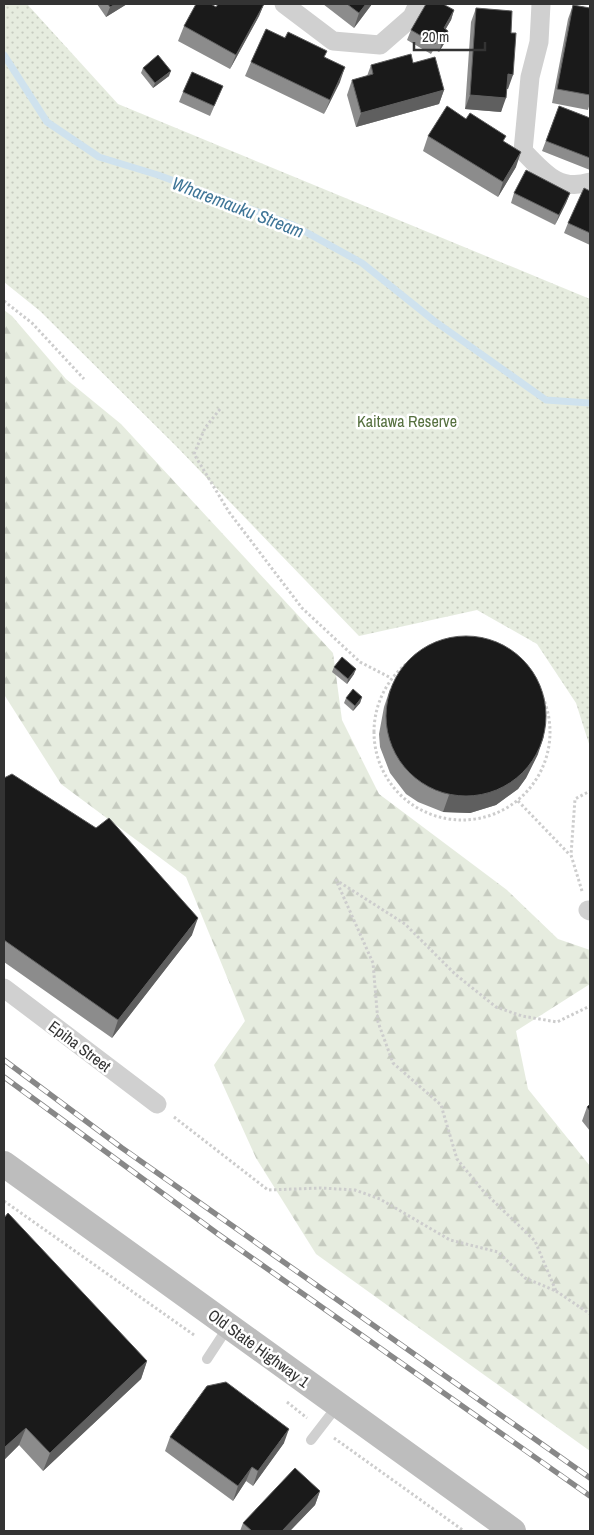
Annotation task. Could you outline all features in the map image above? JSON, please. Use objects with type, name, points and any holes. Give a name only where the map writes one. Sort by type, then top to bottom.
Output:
[{"type":"main road","name":"Old State Highway 1","points":[[4,1164],[338,1405],[499,1524]]},
{"type":"street","points":[[284,4],[333,40],[380,45],[412,17],[418,4]]},
{"type":"street","points":[[540,4],[540,42],[530,76],[523,151],[552,180],[578,186],[590,182]]},
{"type":"street","name":"Epiha Street","points":[[4,988],[157,1104]]},
{"type":"lane","points":[[207,1359],[228,1326]]},
{"type":"lane","points":[[311,1440],[338,1405]]},
{"type":"path","points":[[4,302],[32,323],[84,379]]},
{"type":"path","points":[[220,409],[205,428],[194,454],[229,512],[302,608],[360,662],[391,678]]},
{"type":"path","points":[[470,643],[499,651],[523,667],[541,692],[550,720],[549,750],[538,778],[518,801],[494,816],[466,821],[438,818],[412,806],[391,786],[378,761],[373,732],[377,704],[391,678],[412,658],[440,646],[470,643]]},
{"type":"path","points":[[589,911],[571,855],[575,799],[590,791]]},
{"type":"path","points":[[518,801],[571,855]]},
{"type":"path","points":[[556,1290],[535,1241],[484,1192],[457,1159],[441,1104],[393,1063],[378,1022],[373,963],[336,880],[405,924],[455,974],[496,1008],[522,1016],[557,1022],[590,1006]]},
{"type":"path","points":[[157,1104],[268,1190],[321,1188],[355,1190],[380,1200],[450,1240],[498,1252],[525,1278],[556,1290],[590,1314]]},
{"type":"path","points":[[4,1201],[214,1349]]},
{"type":"path","points":[[284,1400],[464,1531]]},
{"type":"green space","name":"Kaitawa Reserve","points":[[4,4],[27,4],[118,104],[590,299],[590,747],[576,703],[537,644],[477,610],[359,636],[176,446],[40,311],[4,282]]},
{"type":"green space","points":[[4,310],[12,316],[66,379],[121,424],[333,653],[342,720],[379,794],[507,890],[558,939],[590,950],[590,984],[516,1031],[528,1089],[590,1166],[590,1451],[316,1254],[256,1158],[214,1065],[245,1021],[186,877],[61,784],[5,696]]},
{"type":"building","points":[[196,4],[211,4],[216,7],[218,4],[264,4],[236,55],[184,26]]},
{"type":"building","points":[[347,4],[366,4],[359,13]]},
{"type":"building","points":[[426,4],[443,4],[454,10],[444,28],[448,31],[442,42],[437,39],[435,44],[411,30]]},
{"type":"building","points":[[573,5],[590,8],[590,95],[557,89]]},
{"type":"building","points":[[476,8],[512,11],[511,33],[516,33],[513,75],[508,74],[506,98],[470,95]]},
{"type":"building","points":[[266,29],[285,38],[288,32],[327,51],[324,57],[345,67],[330,100],[251,62]]},
{"type":"building","points":[[411,54],[413,63],[435,57],[444,90],[361,113],[352,80],[373,74],[371,65]]},
{"type":"building","points":[[158,55],[171,71],[155,83],[143,68]]},
{"type":"building","points":[[192,72],[223,86],[214,106],[183,92]]},
{"type":"building","points":[[447,106],[466,119],[470,113],[506,136],[503,141],[521,152],[503,182],[428,136]]},
{"type":"building","points":[[559,106],[590,118],[590,158],[546,141]]},
{"type":"building","points":[[526,170],[570,193],[559,215],[514,193]]},
{"type":"building","points":[[584,188],[590,191],[590,233],[568,223]]},
{"type":"building","points":[[466,636],[497,642],[517,654],[528,665],[540,685],[546,716],[540,747],[528,767],[517,778],[497,790],[466,796],[435,790],[415,778],[404,767],[392,747],[386,716],[392,685],[404,665],[415,654],[435,642]]},
{"type":"building","points":[[342,657],[356,669],[348,679],[334,667]]},
{"type":"building","points":[[353,689],[362,697],[355,706],[346,698]]},
{"type":"building","points":[[12,774],[96,828],[109,818],[198,918],[118,1020],[4,940],[4,778]]},
{"type":"building","points":[[8,1213],[147,1361],[50,1453],[26,1428],[4,1448],[4,1218]]},
{"type":"building","points":[[226,1382],[289,1429],[258,1471],[252,1467],[238,1486],[170,1437],[207,1386]]},
{"type":"building","points":[[295,1468],[320,1491],[282,1531],[252,1531],[243,1523]]},
{"type":"waterway","name":"Wharemauku Stream","points":[[4,55],[47,122],[99,157],[158,175],[293,225],[362,263],[433,320],[546,400],[590,403]]},
{"type":"railway","points":[[4,1060],[122,1148],[590,1478]]},
{"type":"railway","points":[[4,1077],[218,1234],[590,1496]]}]
